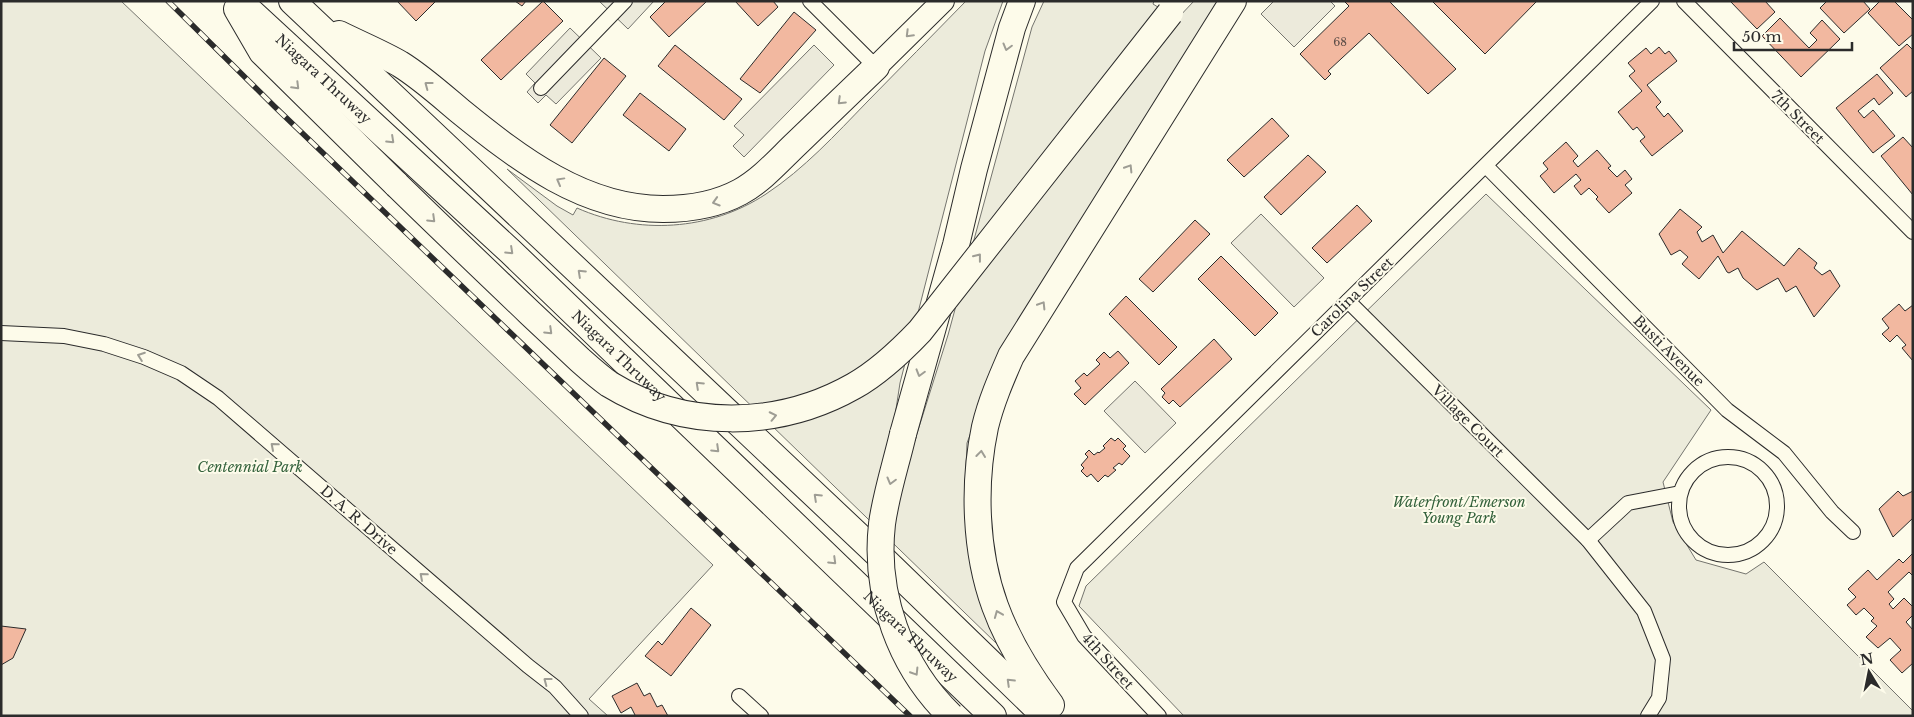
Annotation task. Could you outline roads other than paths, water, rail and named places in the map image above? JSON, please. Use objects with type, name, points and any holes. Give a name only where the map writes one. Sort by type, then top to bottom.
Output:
[{"type":"highway","points":[[233,1],[262,52],[557,339],[607,383],[645,402],[670,410],[708,418],[747,419],[794,411],[828,400],[855,386],[880,368],[920,331],[1175,7]]},
{"type":"highway","name":"Niagara Thruway","points":[[239,1],[511,252],[993,716]]},
{"type":"highway","points":[[292,1],[886,562],[1045,716]]},
{"type":"highway","points":[[951,716],[929,692],[912,668],[901,644],[886,597],[881,547],[882,523],[903,434],[956,245],[974,169],[1012,28],[1022,1]]},
{"type":"highway","points":[[1058,716],[1016,653],[1000,619],[989,588],[982,552],[979,504],[981,452],[986,425],[994,398],[1011,356],[1233,1]]},
{"type":"highway","points":[[314,22],[400,64],[476,124],[542,171],[571,187],[602,200],[632,207],[652,209],[699,206],[722,200],[741,191],[767,172],[876,67]]},
{"type":"main road","points":[[876,67],[943,1]]},
{"type":"street","points":[[541,88],[625,1]]},
{"type":"street","points":[[810,1],[876,67]]},
{"type":"street","name":"Carolina Street","points":[[1064,602],[1077,568],[1652,1]]},
{"type":"street","name":"7th Street","points":[[1684,1],[1913,232]]},
{"type":"street","name":"Busti Avenue","points":[[1486,166],[1727,410],[1784,453],[1832,512],[1853,532]]},
{"type":"street","name":"Village Court","points":[[1348,301],[1588,540],[1644,611],[1663,659],[1659,698],[1648,716]]},
{"type":"street","name":"D. A. R. Drive","points":[[1,333],[64,336],[104,344],[181,372],[218,398],[528,666],[556,687],[581,716]]},
{"type":"street","points":[[1732,456],[1748,460],[1762,470],[1772,483],[1778,499],[1777,516],[1771,532],[1759,544],[1746,552],[1730,555],[1715,554],[1701,547],[1689,537],[1682,523],[1678,508],[1680,493],[1687,478],[1699,465],[1715,458],[1732,456]]},
{"type":"street","points":[[1588,540],[1628,503],[1680,493]]},
{"type":"street","name":"4th Street","points":[[1064,602],[1084,636],[1159,716]]},
{"type":"street","points":[[739,696],[761,716]]},
{"type":"railway","points":[[168,1],[274,106],[910,716]]},
{"type":"park label","name":"Centennial Park","points":[[250,467]]},
{"type":"park label","name":"Waterfront/Emerson Young Park","points":[[1459,510]]}]
